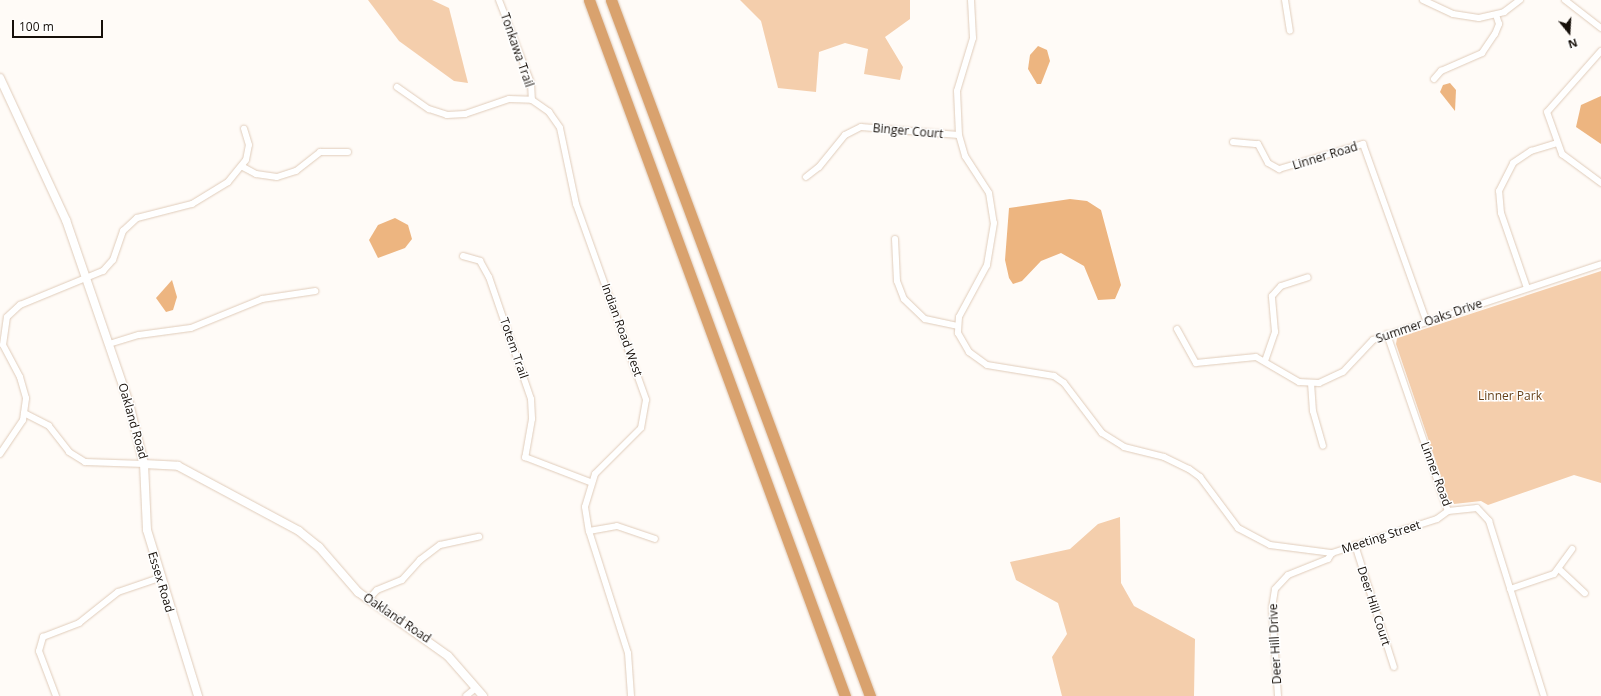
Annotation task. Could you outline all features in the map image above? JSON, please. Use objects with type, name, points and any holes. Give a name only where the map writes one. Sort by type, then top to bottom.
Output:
[{"type":"highway","points":[[589,0],[845,696]]},
{"type":"highway","points":[[611,0],[870,696]]},
{"type":"street","name":"Tonkawa Trail","points":[[499,0],[531,83],[532,100]]},
{"type":"street","points":[[895,239],[897,281],[904,299],[926,319],[957,326],[987,266],[994,223],[989,193],[967,160],[959,135],[957,91],[973,38],[971,0]]},
{"type":"street","points":[[1285,0],[1290,31]]},
{"type":"street","points":[[1423,0],[1466,17],[1496,15],[1520,0]]},
{"type":"street","points":[[1565,0],[1601,28]]},
{"type":"street","points":[[1434,79],[1441,71],[1482,53],[1495,34],[1499,24],[1496,15]]},
{"type":"street","points":[[1601,51],[1547,112],[1557,143],[1566,159],[1601,183]]},
{"type":"street","name":"Oakland Road","points":[[0,78],[63,212],[109,344],[144,464],[178,466],[300,531],[368,600],[434,644],[483,696]]},
{"type":"street","points":[[397,87],[429,109],[447,115],[465,114],[509,99],[532,100]]},
{"type":"street","name":"Indian Road West","points":[[532,100],[549,112],[560,128],[576,204],[646,400],[644,419],[636,436],[602,465],[590,482],[585,507],[589,531],[628,653],[631,696]]},
{"type":"street","name":"Binger Court","points":[[806,177],[819,167],[845,135],[861,126],[959,135]]},
{"type":"street","points":[[0,454],[24,413],[24,388],[3,344],[7,317],[20,305],[103,271],[113,260],[130,223],[192,204],[224,186],[243,167],[248,145],[244,129]]},
{"type":"street","name":"Linner Road","points":[[1233,142],[1258,144],[1268,163],[1279,169],[1363,144],[1426,320]]},
{"type":"street","points":[[1527,288],[1501,213],[1499,191],[1513,163],[1531,151],[1557,143]]},
{"type":"street","points":[[243,167],[256,174],[277,177],[296,171],[320,152],[348,152]]},
{"type":"street","name":"Totem Trail","points":[[462,256],[480,261],[489,277],[531,399],[532,419],[525,457],[590,482]]},
{"type":"street","name":"Summer Oaks Drive","points":[[1176,329],[1196,363],[1248,357],[1266,361],[1287,377],[1311,383],[1337,376],[1366,345],[1387,334],[1601,264]]},
{"type":"street","points":[[1266,361],[1275,332],[1272,296],[1281,286],[1308,277]]},
{"type":"street","points":[[109,344],[138,335],[191,328],[262,299],[315,291]]},
{"type":"street","name":"Meeting Street","points":[[957,326],[962,343],[977,360],[998,367],[1054,376],[1064,383],[1093,425],[1112,441],[1177,461],[1189,468],[1248,536],[1270,546],[1332,553],[1437,519],[1448,511]]},
{"type":"street","name":"Linner Road","points":[[1387,334],[1448,511],[1467,507],[1485,514],[1544,696]]},
{"type":"street","points":[[1311,383],[1313,411],[1323,446]]},
{"type":"street","points":[[24,413],[49,426],[69,452],[85,462],[144,464]]},
{"type":"street","name":"Essex Road","points":[[144,464],[147,530],[159,578],[198,696]]},
{"type":"street","points":[[589,531],[617,526],[655,539]]},
{"type":"street","points":[[368,600],[377,590],[402,580],[434,549],[479,537]]},
{"type":"street","name":"Deer Hill Court","points":[[1355,545],[1394,667]]},
{"type":"street","points":[[1510,589],[1560,570],[1572,549]]},
{"type":"street","name":"Deer Hill Drive","points":[[1278,696],[1272,608],[1276,589],[1288,575],[1322,562],[1332,553]]},
{"type":"street","points":[[1560,570],[1585,592]]},
{"type":"street","points":[[56,696],[39,651],[43,637],[79,623],[118,592],[159,578]]},
{"type":"street","points":[[466,696],[476,688]]},
{"type":"green space","points":[[368,0],[432,0],[449,8],[468,83],[454,81],[399,41]]},
{"type":"green space","points":[[740,0],[910,0],[910,19],[885,37],[903,67],[900,80],[864,74],[868,49],[845,43],[819,52],[816,92],[778,88],[761,21]]},
{"type":"green space","name":"Linner Park","points":[[1601,271],[1601,483],[1574,475],[1488,505],[1481,501],[1454,504],[1449,500],[1396,344],[1397,338]]},
{"type":"green space","points":[[1120,517],[1121,583],[1134,606],[1195,639],[1194,696],[1062,696],[1052,657],[1067,634],[1058,603],[1016,580],[1010,562],[1070,549],[1098,524]]},
{"type":"shaded area","points":[[1038,46],[1047,50],[1050,61],[1041,84],[1037,84],[1028,69],[1030,55]]},
{"type":"shaded area","points":[[1450,83],[1456,90],[1455,111],[1440,92],[1443,85]]},
{"type":"shaded area","points":[[1601,96],[1601,144],[1576,127],[1581,105]]},
{"type":"shaded area","points":[[1070,199],[1087,201],[1101,210],[1121,285],[1115,299],[1098,300],[1084,266],[1061,253],[1041,261],[1022,281],[1013,284],[1009,278],[1005,260],[1009,208]]},
{"type":"shaded area","points":[[395,218],[408,225],[412,239],[405,248],[378,258],[369,240],[378,225]]},
{"type":"shaded area","points":[[172,280],[177,297],[173,310],[166,312],[156,298]]}]
